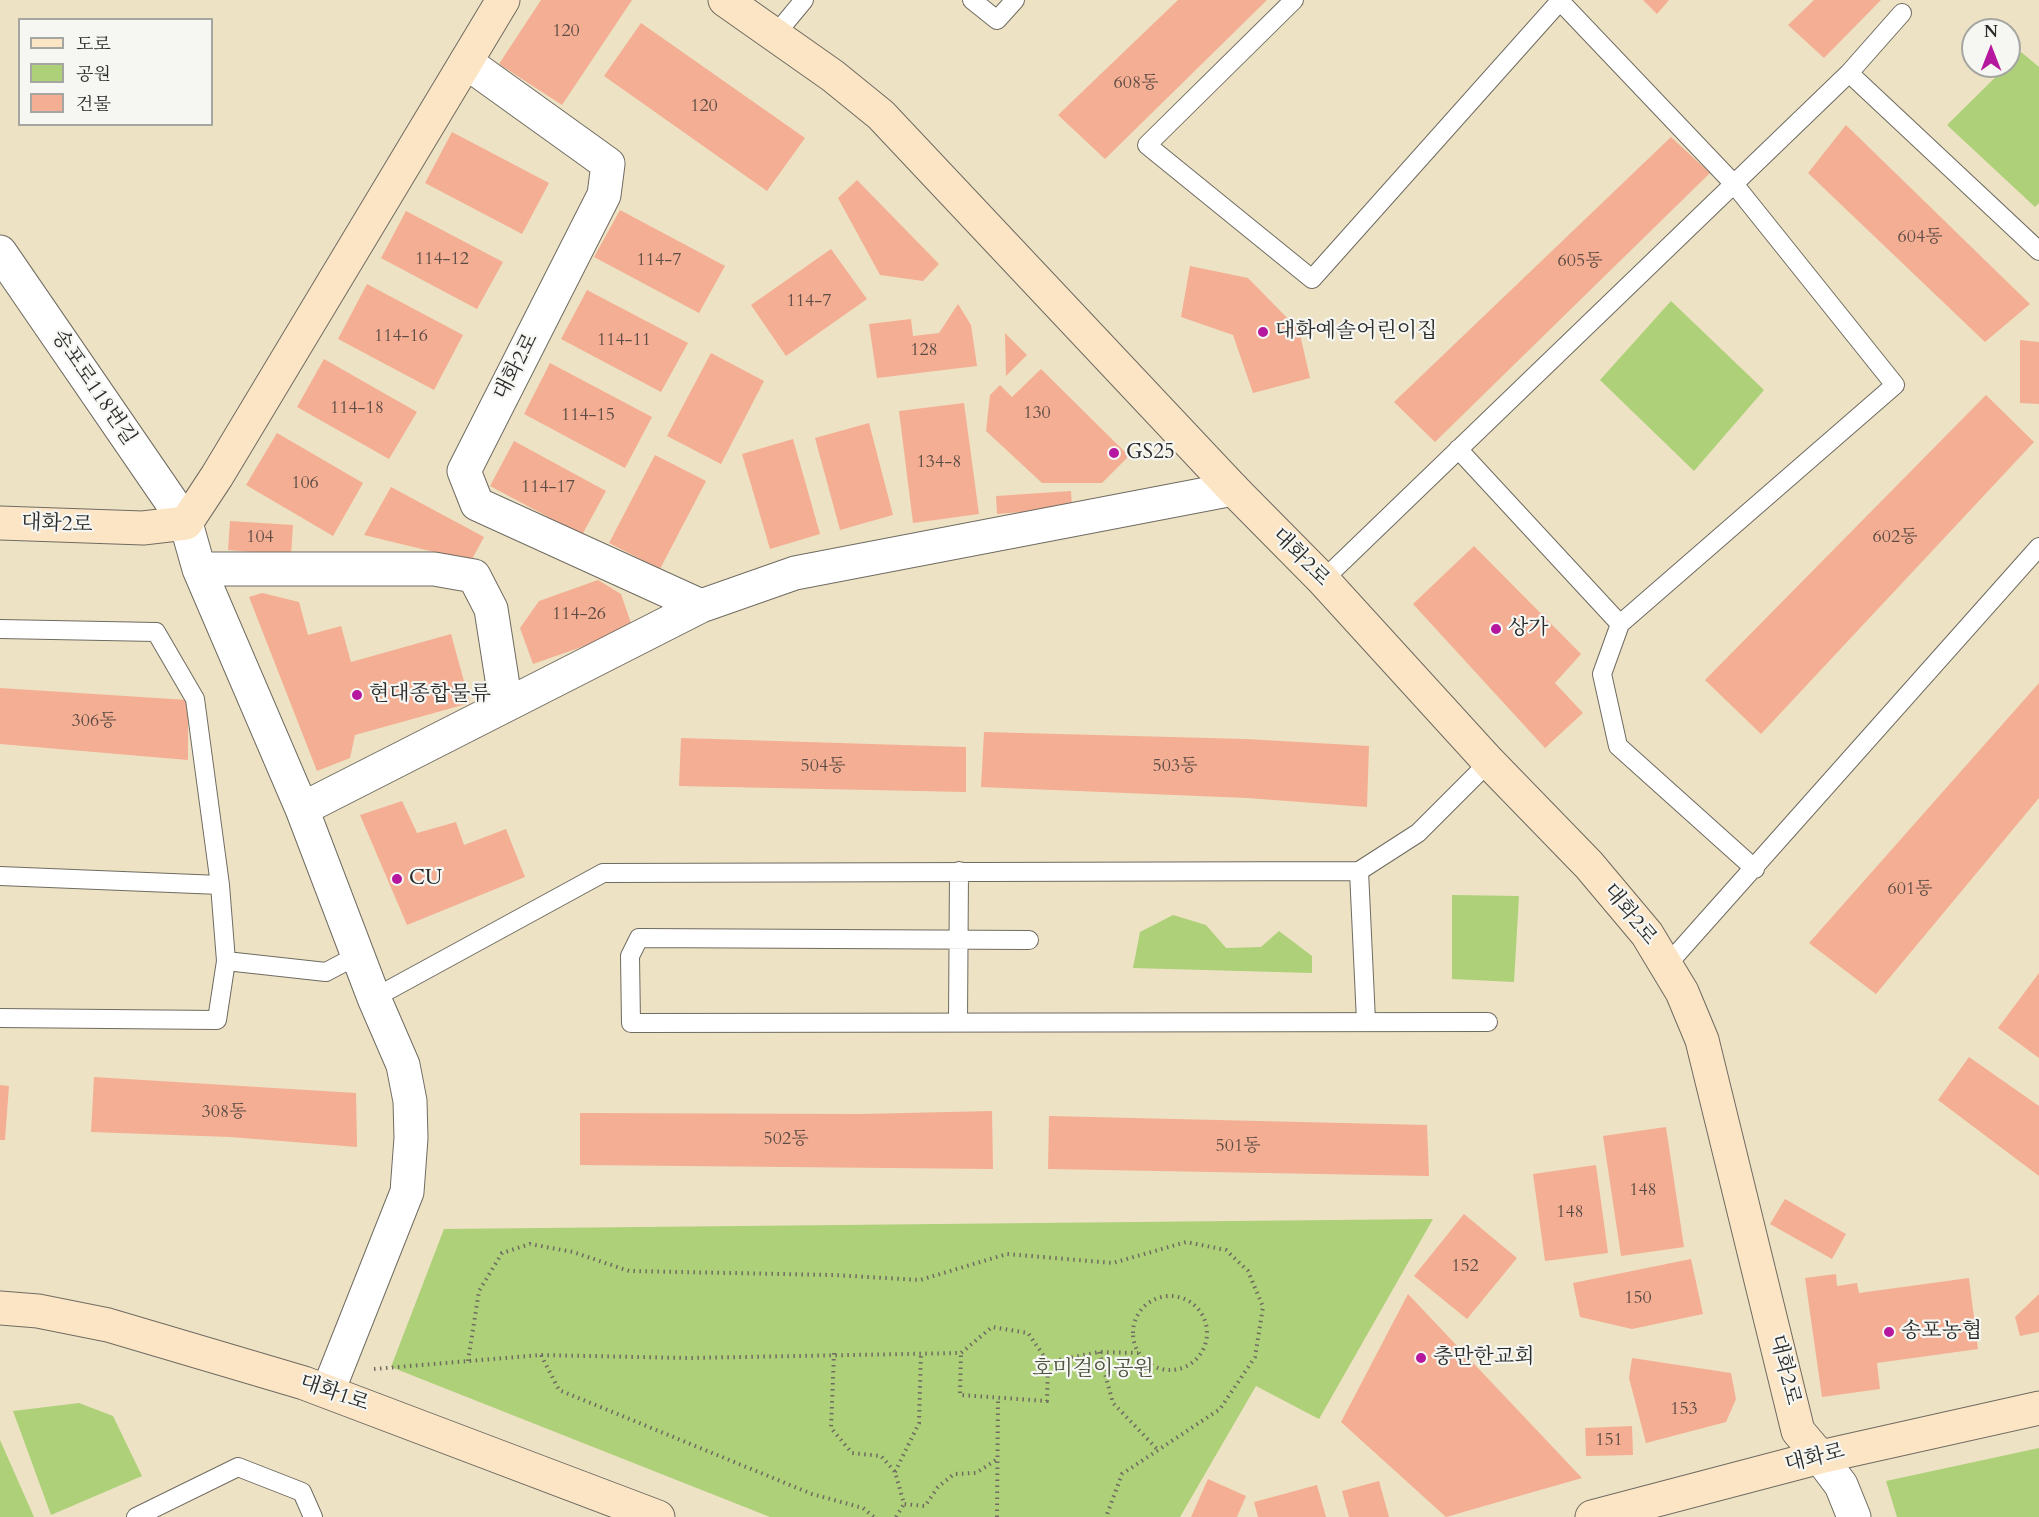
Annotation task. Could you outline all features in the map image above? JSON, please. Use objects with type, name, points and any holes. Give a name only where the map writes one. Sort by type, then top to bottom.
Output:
[{"type":"street","points":[[186,523],[217,476],[503,0]]},
{"type":"street","name":"대화2로","points":[[725,0],[833,76],[881,115],[1233,489],[1323,580],[1489,762],[1589,865],[1647,933],[1667,965],[1694,1018],[1709,1064],[1798,1431],[1820,1456]]},
{"type":"street","name":"대화2로","points":[[466,62],[608,164],[604,195],[464,471],[477,504],[701,606]]},
{"type":"street","name":"송포로118번길","points":[[0,252],[186,523],[199,569],[302,809],[374,998],[403,1065],[410,1101],[410,1168],[407,1192],[328,1391]]},
{"type":"street","points":[[302,809],[701,606],[795,573],[1233,489]]},
{"type":"street","name":"대화2로","points":[[0,523],[143,528],[186,523]]},
{"type":"street","points":[[199,569],[434,569],[474,576],[490,609],[506,705]]},
{"type":"street","name":"대화1로","points":[[0,1308],[38,1311],[108,1325],[328,1391],[658,1517]]},
{"type":"street","name":"대화로","points":[[1592,1517],[1820,1456],[2039,1408]]},
{"type":"street","points":[[1820,1456],[1841,1485],[1854,1517]]},
{"type":"lane","points":[[775,35],[804,0]]},
{"type":"lane","points":[[972,0],[997,20],[1015,0]]},
{"type":"lane","points":[[1294,0],[1147,145],[1312,279],[1560,0],[1734,184],[1895,385],[1620,624],[1602,674],[1618,746],[1755,869]]},
{"type":"lane","points":[[1323,580],[1848,73],[1902,13]]},
{"type":"lane","points":[[1848,73],[2039,251]]},
{"type":"lane","points":[[1458,449],[1620,624]]},
{"type":"lane","points":[[1667,965],[1755,869],[2039,547]]},
{"type":"lane","points":[[0,629],[156,632],[195,699],[220,885],[226,961],[217,1020],[0,1018]]},
{"type":"lane","points":[[374,998],[603,873],[1359,871],[1418,833],[1489,762]]},
{"type":"lane","points":[[958,871],[958,1021]]},
{"type":"lane","points":[[1359,871],[1366,1021]]},
{"type":"lane","points":[[0,876],[220,885]]},
{"type":"lane","points":[[1029,940],[639,938],[630,956],[631,1023],[1488,1022]]},
{"type":"lane","points":[[226,961],[326,972],[358,955]]},
{"type":"lane","points":[[135,1517],[238,1467],[302,1491],[313,1517]]},
{"type":"path","points":[[468,1361],[479,1291],[502,1253],[530,1244],[573,1252],[629,1271],[833,1275],[920,1280],[1007,1254],[1113,1263],[1186,1242],[1226,1250],[1248,1271],[1263,1307],[1255,1357],[1220,1409],[1122,1474],[1106,1517]]},
{"type":"path","points":[[1048,1362],[1099,1352],[1138,1353],[1158,1368],[1184,1368],[1198,1357],[1207,1340],[1204,1316],[1197,1306],[1175,1296],[1152,1300],[1136,1318],[1133,1329],[1138,1353]]},
{"type":"path","points":[[364,1371],[541,1355],[687,1358],[834,1353],[961,1353],[992,1327],[1028,1333],[1048,1362],[1047,1401],[960,1395],[961,1353]]},
{"type":"path","points":[[895,1472],[919,1423],[921,1352]]},
{"type":"path","points":[[1099,1352],[1113,1403],[1158,1450]]},
{"type":"path","points":[[834,1353],[831,1428],[852,1453],[881,1456],[895,1472],[904,1504],[896,1517]]},
{"type":"path","points":[[541,1355],[559,1390],[812,1494],[863,1508],[874,1517]]},
{"type":"path","points":[[997,1517],[998,1399]]},
{"type":"path","points":[[904,1504],[925,1506],[938,1487],[954,1474],[976,1473],[996,1460]]},
{"type":"green space","points":[[2021,52],[2039,67],[2039,203],[2035,207],[1947,125],[1995,78],[2021,78]]},
{"type":"green space","points":[[1671,301],[1764,390],[1694,471],[1600,380]]},
{"type":"green space","points":[[1452,895],[1519,896],[1514,982],[1452,979]]},
{"type":"green space","points":[[1173,915],[1206,925],[1226,948],[1261,947],[1279,931],[1312,956],[1312,973],[1133,968],[1140,932]]},
{"type":"green space","name":"호미걸이공원","points":[[1433,1219],[1319,1419],[1256,1386],[1180,1517],[770,1517],[391,1367],[444,1229]]},
{"type":"green space","points":[[79,1403],[113,1416],[142,1476],[51,1515],[13,1411]]},
{"type":"green space","points":[[0,1440],[34,1517],[0,1517]]},
{"type":"green space","points":[[2039,1448],[2039,1517],[1897,1517],[1886,1481]]},
{"type":"building","points":[[541,0],[632,0],[562,105],[499,64]]},
{"type":"building","points":[[1178,0],[1267,0],[1105,159],[1058,115]]},
{"type":"building","points":[[1643,0],[1669,0],[1657,14]]},
{"type":"building","points":[[1814,0],[1881,0],[1824,58],[1788,25]]},
{"type":"building","points":[[641,23],[805,138],[767,191],[604,76]]},
{"type":"building","points":[[1846,125],[2030,304],[1985,342],[1808,173]]},
{"type":"building","points":[[452,132],[549,183],[522,234],[425,183]]},
{"type":"building","points":[[1671,137],[1710,173],[1435,442],[1394,402]]},
{"type":"building","points":[[857,180],[939,264],[923,281],[880,275],[838,198]]},
{"type":"building","points":[[620,210],[725,266],[699,313],[594,257]]},
{"type":"building","points":[[406,211],[503,262],[477,309],[381,258]]},
{"type":"building","points":[[831,249],[867,299],[786,356],[751,305]]},
{"type":"building","name":"대화예솔어린이집","points":[[1190,266],[1248,278],[1299,330],[1310,378],[1253,393],[1233,335],[1181,317]]},
{"type":"building","points":[[367,284],[463,335],[434,390],[338,339]]},
{"type":"building","points":[[587,290],[688,343],[661,392],[561,339]]},
{"type":"building","points":[[958,304],[971,325],[977,366],[877,378],[869,324],[911,319],[913,336],[939,333]]},
{"type":"building","points":[[1005,333],[1027,355],[1006,376]]},
{"type":"building","points":[[2020,340],[2039,342],[2039,404],[2020,403]]},
{"type":"building","points":[[711,353],[764,381],[721,464],[667,436]]},
{"type":"building","points":[[324,359],[417,412],[389,459],[297,407]]},
{"type":"building","points":[[550,363],[652,417],[625,468],[524,414]]},
{"type":"building","points":[[1041,369],[1129,456],[1102,483],[1042,483],[986,431],[990,395],[1000,385],[1012,397]]},
{"type":"building","points":[[1986,395],[2034,442],[1761,734],[1705,680]]},
{"type":"building","points":[[964,403],[979,514],[913,523],[899,411]]},
{"type":"building","points":[[869,423],[893,515],[840,530],[815,438]]},
{"type":"building","points":[[277,433],[363,483],[333,536],[246,485]]},
{"type":"building","points":[[793,439],[820,534],[770,549],[742,454]]},
{"type":"building","points":[[514,441],[606,491],[582,535],[490,486]]},
{"type":"building","points":[[655,455],[706,481],[660,569],[609,543]]},
{"type":"building","points":[[391,487],[484,537],[471,561],[364,535]]},
{"type":"building","points":[[1071,491],[1072,508],[997,514],[996,496]]},
{"type":"building","points":[[230,521],[293,525],[291,555],[228,550]]},
{"type":"building","name":"상가","points":[[1474,546],[1581,654],[1555,683],[1583,713],[1545,748],[1413,604]]},
{"type":"building","points":[[598,580],[621,594],[633,629],[533,664],[520,628],[539,601]]},
{"type":"building","points":[[262,593],[299,602],[308,635],[341,626],[351,662],[451,634],[470,703],[355,735],[350,758],[317,771],[249,597]]},
{"type":"building","points":[[2039,683],[2039,798],[1876,994],[1809,943]]},
{"type":"building","points":[[0,688],[188,700],[188,760],[0,744]]},
{"type":"building","points":[[984,732],[1246,739],[1369,746],[1367,807],[1247,798],[981,787]]},
{"type":"building","points":[[681,738],[966,747],[966,792],[679,786]]},
{"type":"building","points":[[402,801],[417,833],[456,822],[464,845],[506,829],[525,877],[407,925],[360,815]]},
{"type":"building","points":[[2039,973],[2039,1058],[1998,1028]]},
{"type":"building","points":[[1969,1057],[2039,1106],[2039,1176],[1938,1100]]},
{"type":"building","points":[[94,1077],[356,1093],[357,1147],[230,1137],[91,1132]]},
{"type":"building","points":[[0,1085],[9,1086],[5,1140],[0,1140]]},
{"type":"building","points":[[992,1111],[993,1169],[580,1165],[580,1113],[861,1114]]},
{"type":"building","points":[[1049,1116],[1427,1125],[1429,1176],[1048,1169]]},
{"type":"building","points":[[1666,1127],[1684,1247],[1621,1256],[1603,1136]]},
{"type":"building","points":[[1596,1165],[1608,1253],[1545,1261],[1533,1174]]},
{"type":"building","points":[[1785,1199],[1846,1234],[1832,1259],[1770,1224]]},
{"type":"building","points":[[1464,1214],[1517,1258],[1467,1319],[1414,1276]]},
{"type":"building","points":[[1691,1259],[1703,1314],[1632,1329],[1580,1317],[1573,1283]]},
{"type":"building","points":[[1836,1274],[1837,1286],[1857,1283],[1859,1293],[1969,1278],[1978,1349],[1877,1363],[1880,1389],[1822,1397],[1805,1278]]},
{"type":"building","name":"충만한교회","points":[[1408,1294],[1582,1478],[1446,1517],[1341,1422]]},
{"type":"building","points":[[2039,1294],[2039,1332],[2020,1336],[2015,1317]]},
{"type":"building","points":[[1632,1358],[1731,1373],[1736,1399],[1726,1422],[1646,1443],[1629,1378]]},
{"type":"building","points":[[1632,1426],[1633,1455],[1586,1456],[1585,1428]]},
{"type":"building","points":[[1208,1479],[1246,1496],[1237,1517],[1191,1517]]},
{"type":"building","points":[[1379,1481],[1389,1517],[1349,1517],[1342,1491]]},
{"type":"building","points":[[1317,1485],[1326,1517],[1258,1517],[1254,1502]]},
{"type":"place","name":"대화예솔어린이집","points":[[1263,332]]},
{"type":"place","name":"GS25","points":[[1114,453]]},
{"type":"place","name":"상가","points":[[1496,629]]},
{"type":"place","name":"현대종합물류","points":[[357,695]]},
{"type":"place","name":"CU","points":[[397,879]]},
{"type":"place","name":"송포농협","points":[[1889,1332]]},
{"type":"place","name":"충만한교회","points":[[1421,1358]]}]
